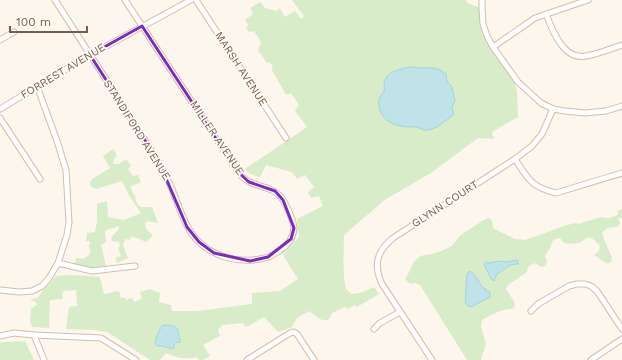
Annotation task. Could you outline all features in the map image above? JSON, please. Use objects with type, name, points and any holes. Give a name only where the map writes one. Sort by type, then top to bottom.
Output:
[{"type":"street","name":"STANDIFORD AVENUE","points":[[55,0],[159,162],[171,185],[187,227],[192,235],[214,253],[229,259],[250,261],[268,258]]},
{"type":"street","name":"MILLER AVENUE","points":[[125,0],[238,172],[249,182],[275,191],[283,200],[294,228],[293,233],[291,239],[283,248],[268,258]]},
{"type":"street","name":"FORREST AVENUE","points":[[2,108],[90,55],[191,0]]},
{"type":"street","name":"MARSH AVENUE","points":[[196,0],[286,138]]},
{"type":"street","points":[[482,0],[483,24],[493,47],[518,82],[540,103],[553,109],[585,113],[606,111],[622,106]]},
{"type":"street","points":[[493,47],[535,18],[588,0]]},
{"type":"street","points":[[546,14],[559,41],[567,52],[575,56],[584,57],[622,45]]},
{"type":"street","points":[[0,40],[14,32]]},
{"type":"street","points":[[0,290],[19,292],[32,291],[42,286],[58,263],[68,235],[69,223],[66,170],[58,141],[37,86]]},
{"type":"street","points":[[0,102],[2,108]]},
{"type":"street","name":"GLYNN COURT","points":[[432,360],[379,278],[377,265],[380,253],[383,247],[404,230],[532,146],[542,134],[553,109]]},
{"type":"street","points":[[0,118],[40,179]]},
{"type":"street","points":[[514,159],[528,180],[537,187],[556,193],[622,173]]},
{"type":"street","points":[[58,263],[92,271],[135,266]]},
{"type":"street","points":[[531,311],[538,304],[569,286],[585,284],[591,286],[597,291],[622,329]]},
{"type":"street","points":[[374,329],[380,323],[400,312]]},
{"type":"street","points":[[247,360],[294,332],[297,334],[314,360]]},
{"type":"street","points":[[0,336],[14,333],[101,338],[136,360]]},
{"type":"street","points":[[34,335],[44,360]]},
{"type":"street","points":[[591,360],[622,339]]},
{"type":"highlighted area","points":[[142,26],[238,172],[249,182],[275,191],[283,200],[294,228],[291,239],[268,257],[250,261],[214,253],[199,242],[187,227],[159,162],[90,55]]},
{"type":"green space","points":[[292,0],[466,0],[467,3],[482,8],[487,36],[513,76],[517,92],[518,117],[492,132],[494,139],[478,138],[431,173],[386,199],[344,235],[344,269],[346,289],[352,294],[360,293],[374,287],[379,294],[357,307],[354,305],[348,309],[345,307],[332,313],[328,320],[320,319],[309,311],[297,318],[292,327],[278,332],[264,317],[246,327],[243,323],[222,325],[218,330],[220,336],[203,345],[210,356],[203,360],[199,360],[197,357],[181,358],[166,353],[160,360],[150,360],[107,332],[66,329],[69,307],[77,306],[76,290],[63,291],[62,299],[50,300],[49,328],[32,327],[30,320],[31,309],[38,304],[30,299],[38,298],[56,276],[70,275],[100,277],[104,294],[119,291],[121,298],[125,297],[126,300],[132,298],[134,302],[142,299],[140,292],[150,289],[160,293],[159,302],[171,305],[172,311],[198,311],[252,304],[252,293],[280,291],[298,279],[283,255],[299,237],[297,219],[323,206],[319,196],[311,198],[308,192],[314,187],[305,175],[297,179],[292,172],[266,165],[260,177],[250,174],[245,169],[307,127],[295,111],[299,105],[291,93],[286,95],[272,70],[273,66],[269,62],[267,63],[258,50],[261,42],[254,31],[249,32],[246,28],[248,25],[245,20],[253,14],[250,8],[260,2],[265,8],[276,11],[280,8],[285,17],[295,11],[301,19],[304,16]],"holes":[[[166,325],[172,325],[180,333],[179,338],[172,349],[162,346],[156,339],[160,328]]]},
{"type":"green space","points":[[113,149],[117,155],[113,163],[119,164],[126,159],[131,166],[128,169],[133,176],[138,175],[141,182],[130,187],[136,198],[135,200],[140,207],[152,207],[158,223],[148,221],[145,223],[147,230],[153,235],[146,242],[132,236],[130,240],[125,239],[123,245],[128,258],[117,263],[115,258],[121,256],[118,248],[120,246],[119,242],[112,241],[111,238],[119,229],[118,226],[105,231],[106,242],[101,245],[106,266],[93,268],[75,265],[76,258],[85,258],[91,252],[89,247],[90,241],[86,241],[87,233],[95,232],[97,222],[97,204],[107,201],[108,217],[124,220],[141,213],[130,197],[122,181],[96,189],[90,186],[92,179],[110,168],[103,156]]},
{"type":"green space","points":[[622,209],[622,218],[618,219],[620,223],[619,226],[608,228],[602,233],[611,255],[612,260],[610,263],[606,263],[594,255],[599,251],[600,246],[592,239],[586,238],[581,242],[570,244],[564,243],[558,238],[552,242],[545,256],[547,261],[546,265],[543,267],[536,263],[531,265],[527,272],[508,285],[506,289],[515,304],[514,308],[492,314],[482,320],[481,327],[486,344],[481,360],[467,360],[420,285],[415,283],[410,284],[405,279],[418,258],[450,247],[462,234],[489,218],[492,221],[493,228],[515,239],[525,240],[567,225],[578,224],[601,217],[609,218],[618,215],[617,211]],"holes":[[[517,260],[515,264],[509,265],[497,274],[495,278],[491,279],[484,264],[487,262],[507,262]],[[469,271],[472,272],[482,288],[490,294],[489,297],[471,307]]]},
{"type":"green space","points":[[25,341],[34,360],[0,360],[0,342]]},
{"type":"water","points":[[410,67],[433,68],[439,70],[446,74],[447,81],[452,87],[455,100],[452,107],[454,113],[435,128],[425,130],[416,127],[396,125],[389,122],[381,113],[379,100],[384,92],[385,80],[389,74],[396,70]]},
{"type":"water","points":[[517,260],[518,264],[509,266],[497,274],[494,281],[491,279],[484,264],[486,262],[507,262]]},
{"type":"water","points":[[469,271],[486,289],[486,291],[490,292],[490,297],[471,307],[465,302],[467,274]]},
{"type":"water","points":[[166,325],[175,326],[179,331],[180,342],[175,344],[174,348],[172,349],[157,346],[155,343],[161,327]]}]
